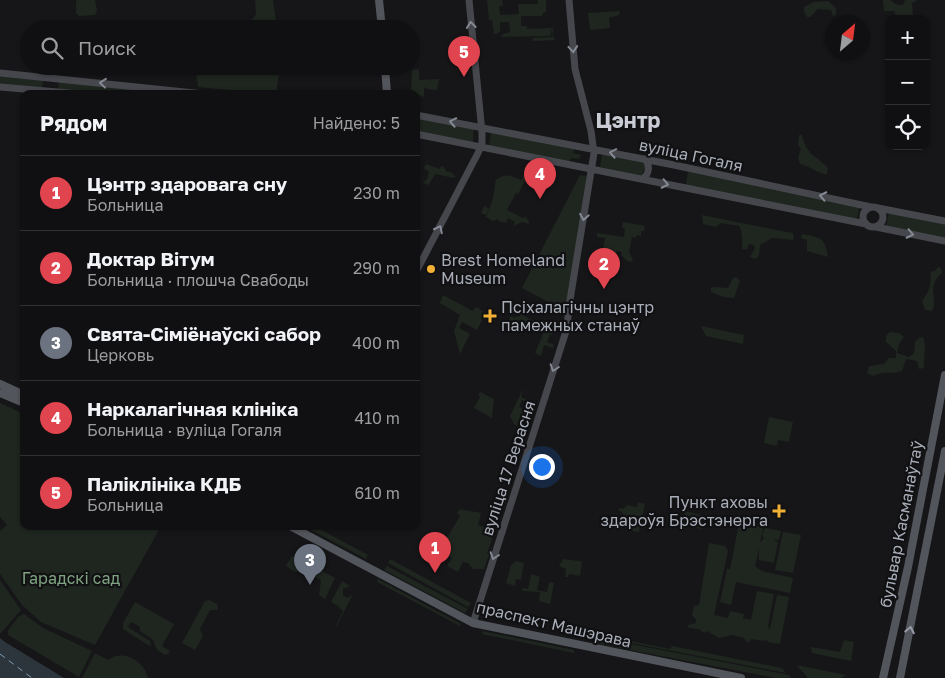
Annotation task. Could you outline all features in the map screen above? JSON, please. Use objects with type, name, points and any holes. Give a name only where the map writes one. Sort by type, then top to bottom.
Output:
[{"type":"main road","points":[[379,0],[381,20]]},
{"type":"main road","points":[[420,264],[480,147],[482,138],[469,0]]},
{"type":"main road","name":"вуліца 17 Верасня","points":[[473,623],[567,328],[592,169],[594,150],[575,69],[569,0]]},
{"type":"main road","points":[[0,73],[165,90]]},
{"type":"main road","points":[[386,75],[387,90]]},
{"type":"main road","points":[[0,87],[34,90]]},
{"type":"main road","name":"вуліца Гогаля","points":[[420,115],[945,221]]},
{"type":"main road","name":"вуліца Гогаля","points":[[420,135],[766,206],[866,224]]},
{"type":"main road","points":[[642,179],[649,170],[644,159]]},
{"type":"main road","points":[[876,227],[883,220],[883,213],[875,207],[865,210],[863,216],[866,224],[876,227],[945,241]]},
{"type":"main road","name":"бульвар Касманаўтаў","points":[[883,678],[913,539],[945,375]]},
{"type":"main road","points":[[0,384],[20,393]]},
{"type":"main road","points":[[0,393],[20,401]]},
{"type":"main road","name":"бульвар Касманаўтаў","points":[[900,678],[945,451]]},
{"type":"main road","points":[[915,529],[921,533],[929,532]]},
{"type":"main road","name":"праспект Машэрава","points":[[298,530],[473,623],[741,678]]},
{"type":"main road","points":[[913,539],[920,538],[927,542]]},
{"type":"green space","points":[[95,0],[97,11],[95,15],[79,16],[76,13],[76,1]]},
{"type":"green space","points":[[255,0],[273,0],[276,20],[252,20],[256,14]]},
{"type":"green space","points":[[487,0],[502,0],[503,6],[499,6],[500,15],[519,14],[518,4],[538,4],[538,0],[546,0],[546,12],[542,16],[521,16],[521,26],[527,26],[527,29],[553,28],[555,40],[532,41],[533,38],[553,37],[552,29],[550,36],[501,37],[503,34],[510,32],[509,22],[500,22],[500,31],[494,34],[492,20],[489,20]]},
{"type":"green space","points":[[883,0],[890,0],[897,5],[903,5],[905,0],[918,0],[912,3],[913,15],[896,15],[894,11],[884,11]]},
{"type":"green space","points":[[828,1],[836,8],[836,15],[833,15],[831,10],[818,9],[810,17],[807,17],[804,7],[814,2]]},
{"type":"green space","points":[[620,11],[619,15],[609,18],[610,28],[590,30],[588,13]]},
{"type":"green space","points":[[196,75],[279,75],[277,90],[231,90],[198,87]]},
{"type":"green space","points":[[412,75],[419,75],[419,80],[439,79],[437,90],[424,87],[424,97],[420,95],[420,90],[411,90]]},
{"type":"green space","points":[[0,76],[43,80],[42,89],[0,85]]},
{"type":"green space","points":[[59,81],[144,90],[67,90],[58,89]]},
{"type":"green space","points":[[420,118],[474,128],[473,142],[420,132]]},
{"type":"green space","points":[[491,132],[574,149],[573,153],[581,155],[579,159],[571,158],[569,162],[489,146]]},
{"type":"green space","points":[[799,135],[802,135],[809,151],[828,168],[827,174],[800,164],[798,158],[801,149],[798,145]]},
{"type":"green space","points":[[602,154],[642,161],[646,167],[641,176],[600,167]]},
{"type":"green space","points":[[426,164],[440,169],[441,166],[444,167],[447,172],[451,172],[455,176],[454,178],[435,174],[429,185],[423,183],[427,179],[429,172],[424,168]]},
{"type":"green space","points":[[551,169],[554,184],[548,186],[540,182],[531,184],[525,181],[507,210],[523,218],[526,217],[529,224],[522,222],[513,226],[515,222],[508,218],[506,223],[498,219],[493,221],[486,217],[491,206],[496,179],[512,176],[521,180],[525,173],[546,177]]},
{"type":"green space","points":[[688,171],[860,206],[857,219],[686,185]]},
{"type":"green space","points":[[580,175],[588,176],[565,311],[522,288]]},
{"type":"green space","points":[[484,206],[489,209],[486,215],[481,213]]},
{"type":"green space","points":[[889,212],[945,223],[945,238],[886,226]]},
{"type":"green space","points":[[702,215],[792,233],[794,235],[793,240],[772,238],[760,245],[759,255],[756,259],[750,257],[755,248],[754,245],[749,244],[747,249],[742,249],[742,234],[739,226],[721,223],[716,227],[703,224]]},
{"type":"green space","points":[[623,222],[645,226],[644,231],[641,231],[641,236],[632,237],[629,252],[633,260],[631,262],[627,261],[621,255],[622,252],[617,251],[613,268],[600,266],[601,260],[607,261],[609,249],[603,248],[605,238],[597,237],[597,233],[624,237],[625,229],[622,228]]},
{"type":"green space","points":[[802,234],[814,236],[821,240],[828,257],[807,251],[807,240],[801,238]]},
{"type":"green space","points":[[938,267],[941,268],[942,273],[934,283],[934,306],[932,311],[925,310],[922,301],[931,280],[930,272],[935,271]]},
{"type":"green space","points":[[736,277],[740,281],[734,298],[723,297],[711,292],[713,287],[728,288],[733,278]]},
{"type":"green space","points":[[443,295],[473,311],[476,307],[486,313],[477,330],[462,322],[459,328],[470,334],[460,354],[454,331],[460,315],[440,303]]},
{"type":"green space","points":[[522,312],[525,314],[524,316],[543,325],[544,329],[548,331],[550,328],[554,330],[547,342],[554,345],[553,348],[544,345],[541,356],[535,353],[544,332],[529,324],[527,328],[517,323],[516,332],[505,326],[511,316],[519,317]]},
{"type":"green space","points":[[701,326],[744,335],[743,344],[706,336]]},
{"type":"green space","points":[[890,332],[899,333],[904,337],[899,344],[897,353],[909,357],[914,353],[915,342],[923,337],[925,345],[924,368],[919,369],[917,361],[906,359],[902,371],[881,373],[873,376],[867,373],[869,366],[884,364],[889,358],[896,358],[896,351],[886,342],[886,336]]},
{"type":"green space","points":[[524,387],[521,397],[536,404],[535,406],[522,400],[519,407],[526,410],[525,414],[531,417],[530,420],[520,417],[517,426],[510,416]]},
{"type":"green space","points":[[480,392],[494,399],[492,418],[474,408],[480,397],[478,396]]},
{"type":"green space","name":"Гарадскі сад","points":[[0,403],[20,412],[20,530],[159,530],[95,645],[41,622],[22,605],[0,574],[0,531],[7,525],[0,517]]},
{"type":"green space","points":[[769,417],[793,422],[789,442],[778,440],[777,446],[764,443]]},
{"type":"green space","points":[[638,502],[645,504],[639,532],[631,531],[632,527],[627,526],[627,522],[625,522],[626,515],[619,511],[619,508],[623,509],[627,505],[637,507]]},
{"type":"green space","points":[[460,509],[481,513],[478,525],[495,531],[487,553],[489,555],[484,569],[473,569],[468,563],[463,562],[458,572],[447,566],[452,558],[447,555],[451,547],[444,543],[460,516],[457,513]]},
{"type":"green space","points":[[685,511],[705,516],[703,529],[683,526]]},
{"type":"green space","points":[[739,523],[763,527],[760,542],[764,539],[762,534],[765,528],[781,531],[779,540],[773,539],[778,542],[774,563],[759,560],[759,549],[755,566],[762,571],[793,578],[790,593],[736,582],[731,605],[720,602],[727,569],[730,569]]},
{"type":"green space","points":[[312,530],[321,530],[368,555],[366,559]]},
{"type":"green space","points":[[783,532],[801,535],[793,573],[775,570]]},
{"type":"green space","points":[[709,543],[725,546],[728,551],[714,615],[728,618],[730,611],[744,614],[743,618],[751,620],[757,591],[774,594],[768,626],[770,629],[777,595],[789,597],[780,644],[768,642],[766,639],[765,641],[751,639],[748,643],[745,638],[732,635],[719,638],[707,631],[704,633],[701,630],[687,627],[696,623],[692,615],[694,606],[699,605]]},
{"type":"green space","points":[[292,556],[335,578],[325,599],[319,595],[321,580],[301,570],[295,572],[286,566]]},
{"type":"green space","points":[[390,559],[471,603],[468,607],[388,563]]},
{"type":"green space","points":[[563,559],[582,562],[580,576],[569,574],[568,577],[565,577],[566,569],[559,566]]},
{"type":"green space","points":[[516,561],[524,563],[521,580],[516,579],[515,586],[506,583],[511,565]]},
{"type":"green space","points":[[387,566],[468,609],[465,613],[384,570]]},
{"type":"green space","points":[[531,574],[540,577],[537,590],[547,592],[549,582],[554,583],[550,604],[539,601],[540,592],[522,591],[523,588],[528,589]]},
{"type":"green space","points":[[378,579],[461,624],[460,626],[377,582]]},
{"type":"green space","points":[[0,580],[21,610],[1,633],[0,633]]},
{"type":"green space","points":[[342,581],[350,586],[343,589],[343,596],[348,598],[353,594],[335,627],[343,611],[331,602]]},
{"type":"green space","points":[[209,600],[217,604],[218,608],[217,610],[210,610],[200,629],[203,636],[195,650],[182,643],[205,601]]},
{"type":"green space","points":[[135,602],[174,624],[162,646],[170,651],[168,654],[165,655],[157,650],[153,640],[140,631],[140,627],[131,622],[128,627],[150,641],[151,646],[123,629],[123,623]]},
{"type":"green space","points":[[24,614],[43,628],[92,651],[79,677],[8,635],[8,630],[19,616]]},
{"type":"green space","points":[[482,631],[574,650],[574,653],[482,634]]},
{"type":"green space","points":[[607,636],[670,649],[672,646],[782,668],[786,673],[606,638]]},
{"type":"green space","points":[[600,638],[789,675],[791,678],[776,678],[599,644]]},
{"type":"green space","points":[[844,640],[854,642],[851,661],[812,653],[811,647],[840,652]]},
{"type":"green space","points":[[95,653],[108,660],[120,656],[132,658],[143,667],[148,678],[82,678]]},
{"type":"green space","points":[[796,665],[846,675],[841,678],[808,678]]},
{"type":"shaded area","points":[[0,638],[5,642],[64,678],[0,678]]},
{"type":"ferry route","points":[[0,654],[32,678]]},
{"type":"place","name":"Паліклініка КДБ","points":[[464,77]]},
{"type":"place","name":"Наркалагічная клініка","points":[[540,199]]},
{"type":"place","name":"Brest Homeland Museum","points":[[431,269]]},
{"type":"place","name":"Доктар Вітум","points":[[604,289]]},
{"type":"place","name":"Псіхалагічны цэнтр памежных станаў","points":[[490,316]]},
{"type":"place","name":"Пункт аховы здароўя Брэстэнерга","points":[[779,511]]},
{"type":"place","name":"Цэнтр здаровага сну","points":[[435,573]]},
{"type":"place","name":"Свята-Сіміёнаўскі сабор","points":[[310,585]]},
{"type":"district","name":"Цэнтр","points":[[628,120]]}]
